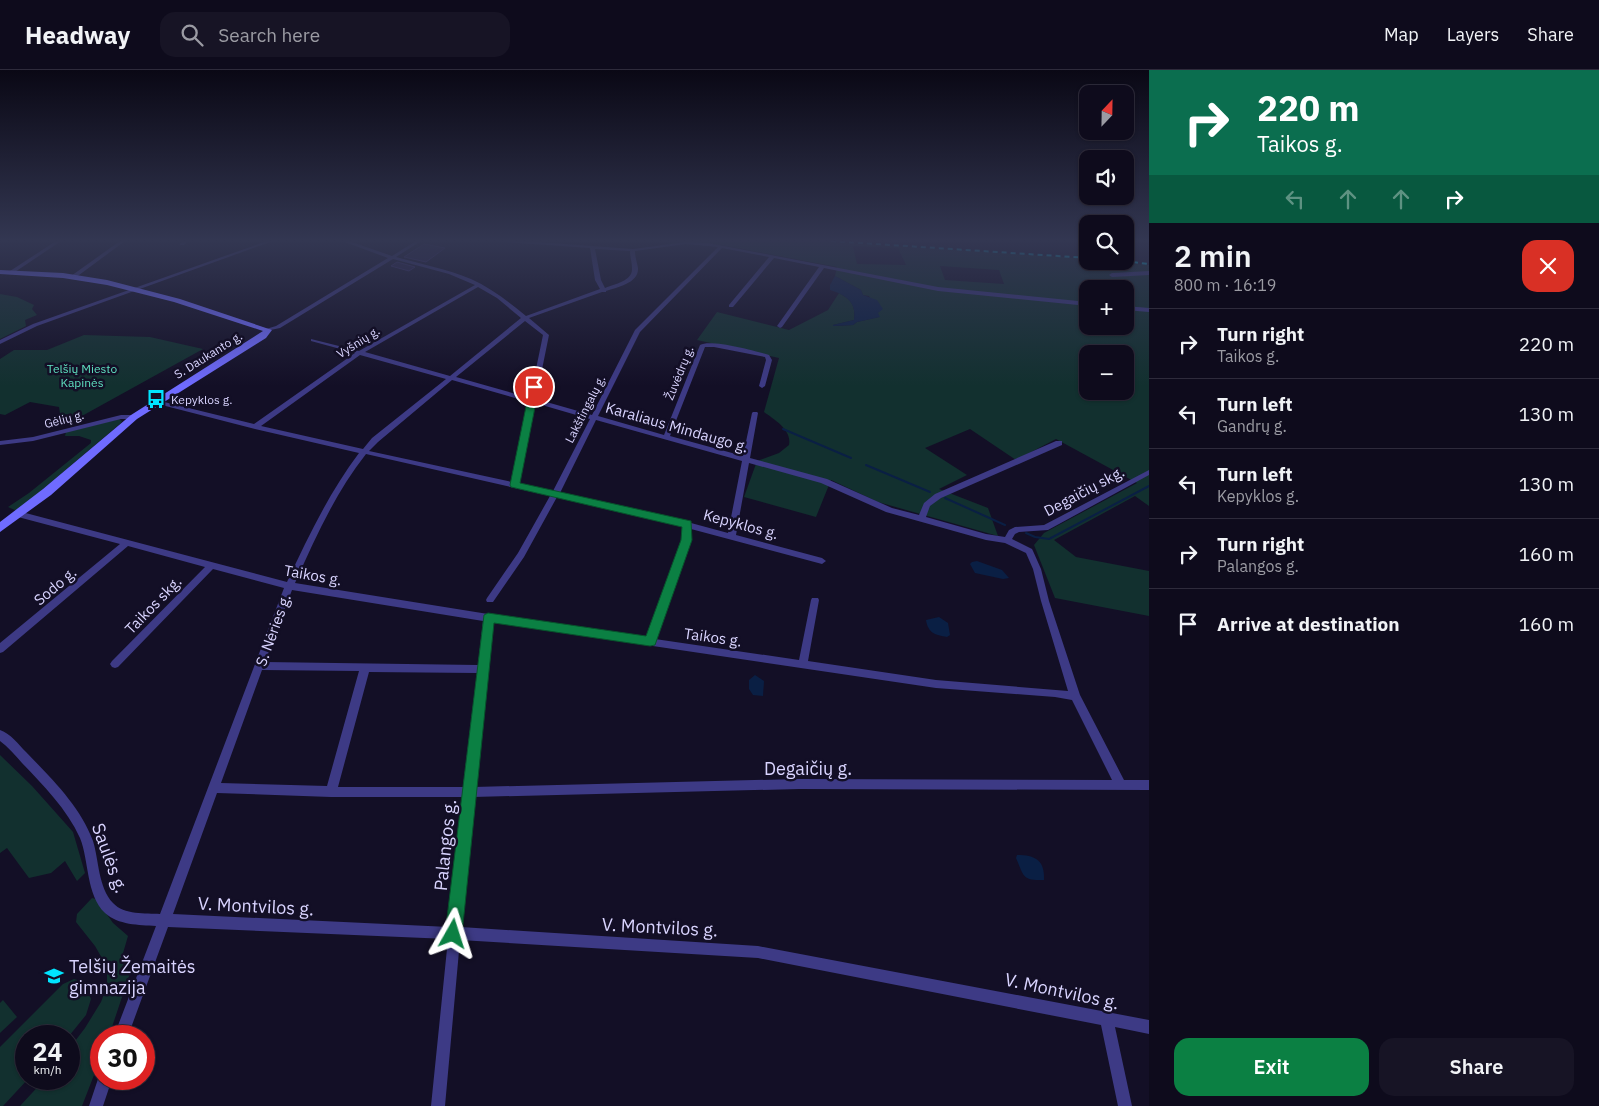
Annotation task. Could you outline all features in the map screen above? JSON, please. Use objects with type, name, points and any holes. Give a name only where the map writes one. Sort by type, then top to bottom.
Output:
[{"type":"main road","points":[[136,289],[268,330]]},
{"type":"main road","name":"S. Daukanto g.","points":[[0,528],[47,492],[134,417],[263,336],[268,330]]},
{"type":"street","points":[[0,342],[36,325],[134,289]]},
{"type":"street","name":"S. Daukanto g.","points":[[268,330],[278,327],[339,289]]},
{"type":"street","name":"Vyšnių g.","points":[[255,427],[359,353],[471,289]]},
{"type":"street","points":[[486,289],[543,331],[546,337],[538,365],[515,485]]},
{"type":"street","name":"S. Nėries g.","points":[[125,1025],[289,586],[306,550],[343,482],[375,440],[525,318],[608,289]]},
{"type":"street","name":"Lakštingalų g.","points":[[490,600],[521,555],[555,494],[637,331],[679,289]]},
{"type":"street","points":[[731,306],[745,289]]},
{"type":"street","points":[[780,326],[806,289]]},
{"type":"street","points":[[945,289],[1079,303]]},
{"type":"street","points":[[1134,309],[1149,310]]},
{"type":"street","name":"Karaliaus Mindaugo g.","points":[[313,340],[824,481],[889,510],[986,537],[1007,540],[1029,551],[1037,569],[1044,601],[1076,696]]},
{"type":"street","points":[[702,345],[714,345],[767,356],[769,360],[762,386]]},
{"type":"street","name":"Žuvėdrų g.","points":[[666,438],[702,345]]},
{"type":"street","name":"Kepyklos g.","points":[[156,402],[255,427],[687,524],[822,560]]},
{"type":"street","points":[[732,535],[744,460],[754,413]]},
{"type":"street","name":"Gėlių g.","points":[[0,443],[32,439],[121,417],[134,417]]},
{"type":"street","points":[[920,518],[927,505],[938,496],[1059,443]]},
{"type":"street","name":"Degaičių skg.","points":[[1007,540],[1012,532],[1018,528],[1045,528],[1149,472]]},
{"type":"street","name":"Taikos g.","points":[[18,514],[289,586],[488,618],[936,684],[1076,696]]},
{"type":"street","points":[[650,641],[686,540],[687,524]]},
{"type":"street","name":"Sodo g.","points":[[0,649],[127,543]]},
{"type":"street","name":"Taikos skg.","points":[[115,664],[212,565]]},
{"type":"street","points":[[803,664],[815,600]]},
{"type":"street","name":"Palangos g.","points":[[438,1106],[453,934],[488,618]]},
{"type":"street","points":[[260,666],[482,669]]},
{"type":"street","points":[[331,792],[364,668]]},
{"type":"street","points":[[1076,696],[1121,785]]},
{"type":"street","name":"Saulės g.","points":[[0,735],[7,740],[62,800],[76,819],[85,836],[101,893],[108,906],[119,914],[136,919],[163,921]]},
{"type":"street","name":"Degaičių g.","points":[[468,792],[799,784],[1149,784]]},
{"type":"street","points":[[215,788],[331,792],[468,792]]},
{"type":"street","name":"V. Montvilos g.","points":[[163,921],[453,934],[758,952],[1149,1027]]},
{"type":"street","points":[[1107,1020],[1125,1106]]},
{"type":"street","points":[[96,1106],[102,1090]]},
{"type":"green space","points":[[860,289],[1079,289],[1079,335],[1134,335],[1134,289],[1149,289],[1149,506],[1135,496],[1054,540],[1076,557],[1149,571],[1149,616],[1055,598],[1034,545],[1044,533],[1137,483],[1056,439],[1016,460],[970,429],[925,448],[967,475],[939,489],[988,508],[998,536],[878,502],[831,480],[816,517],[744,497],[757,461],[779,453],[789,445],[788,435],[785,430],[778,422],[764,412],[779,358],[697,340],[717,312],[789,330],[828,310],[839,293],[852,304],[854,320],[833,326],[853,325],[857,322],[879,317],[869,296],[863,295]]},
{"type":"green space","points":[[0,294],[17,297],[34,305],[32,309],[37,315],[25,320],[26,326],[0,339]]},
{"type":"green space","name":"Telšių Miesto Kapinės","points":[[84,335],[150,337],[203,349],[62,427],[59,407],[30,402],[5,415],[0,414],[0,359],[14,350],[47,350]]},
{"type":"green space","points":[[119,419],[122,421],[121,423],[17,511],[8,507],[29,493],[91,443],[91,440],[79,436],[65,436],[66,432]]},
{"type":"green space","points":[[0,755],[32,786],[73,832],[85,873],[77,881],[65,861],[51,873],[29,878],[7,848],[0,853]]},
{"type":"green space","points":[[92,898],[96,899],[113,923],[128,936],[121,960],[130,973],[113,1025],[90,1025],[90,1085],[82,1106],[20,1106],[35,1090],[80,1090],[80,1035],[101,1002],[107,986],[107,967],[95,946],[76,922],[77,914]]},
{"type":"green space","points":[[74,979],[77,980],[83,984],[91,999],[86,1015],[78,1025],[22,1025],[63,984]]},
{"type":"green space","points":[[3,1000],[17,1017],[0,1033],[0,1003]]},
{"type":"green space","points":[[15,1032],[15,1090],[18,1090],[3,1106],[0,1106],[0,1047]]},
{"type":"water","points":[[830,290],[861,290],[863,295],[877,300],[883,309],[878,313],[880,317],[857,322],[853,325],[833,326],[854,320],[854,308],[849,300],[841,294]]},
{"type":"water","points":[[977,561],[1002,570],[1009,578],[1003,579],[975,573],[970,564]]},
{"type":"water","points":[[939,617],[948,623],[950,635],[947,637],[933,633],[928,628],[926,620]]},
{"type":"water","points":[[755,675],[764,681],[763,696],[753,695],[749,689],[749,680]]},
{"type":"water","points":[[1017,855],[1029,856],[1038,860],[1043,868],[1044,880],[1031,880],[1025,876],[1016,858]]},
{"type":"waterway","points":[[783,429],[851,458]]},
{"type":"waterway","points":[[866,465],[930,492]]},
{"type":"waterway","points":[[1026,533],[1035,537],[1049,539],[1149,486]]},
{"type":"waterway","points":[[945,498],[1005,525]]},
{"type":"place","name":"Kepyklos g.","points":[[156,399]]},
{"type":"place","name":"Telšių Žemaitės gimnazija","points":[[54,976]]},
{"type":"route","points":[[453,934],[488,618],[650,641],[686,540],[687,524],[515,485],[534,387]]}]
